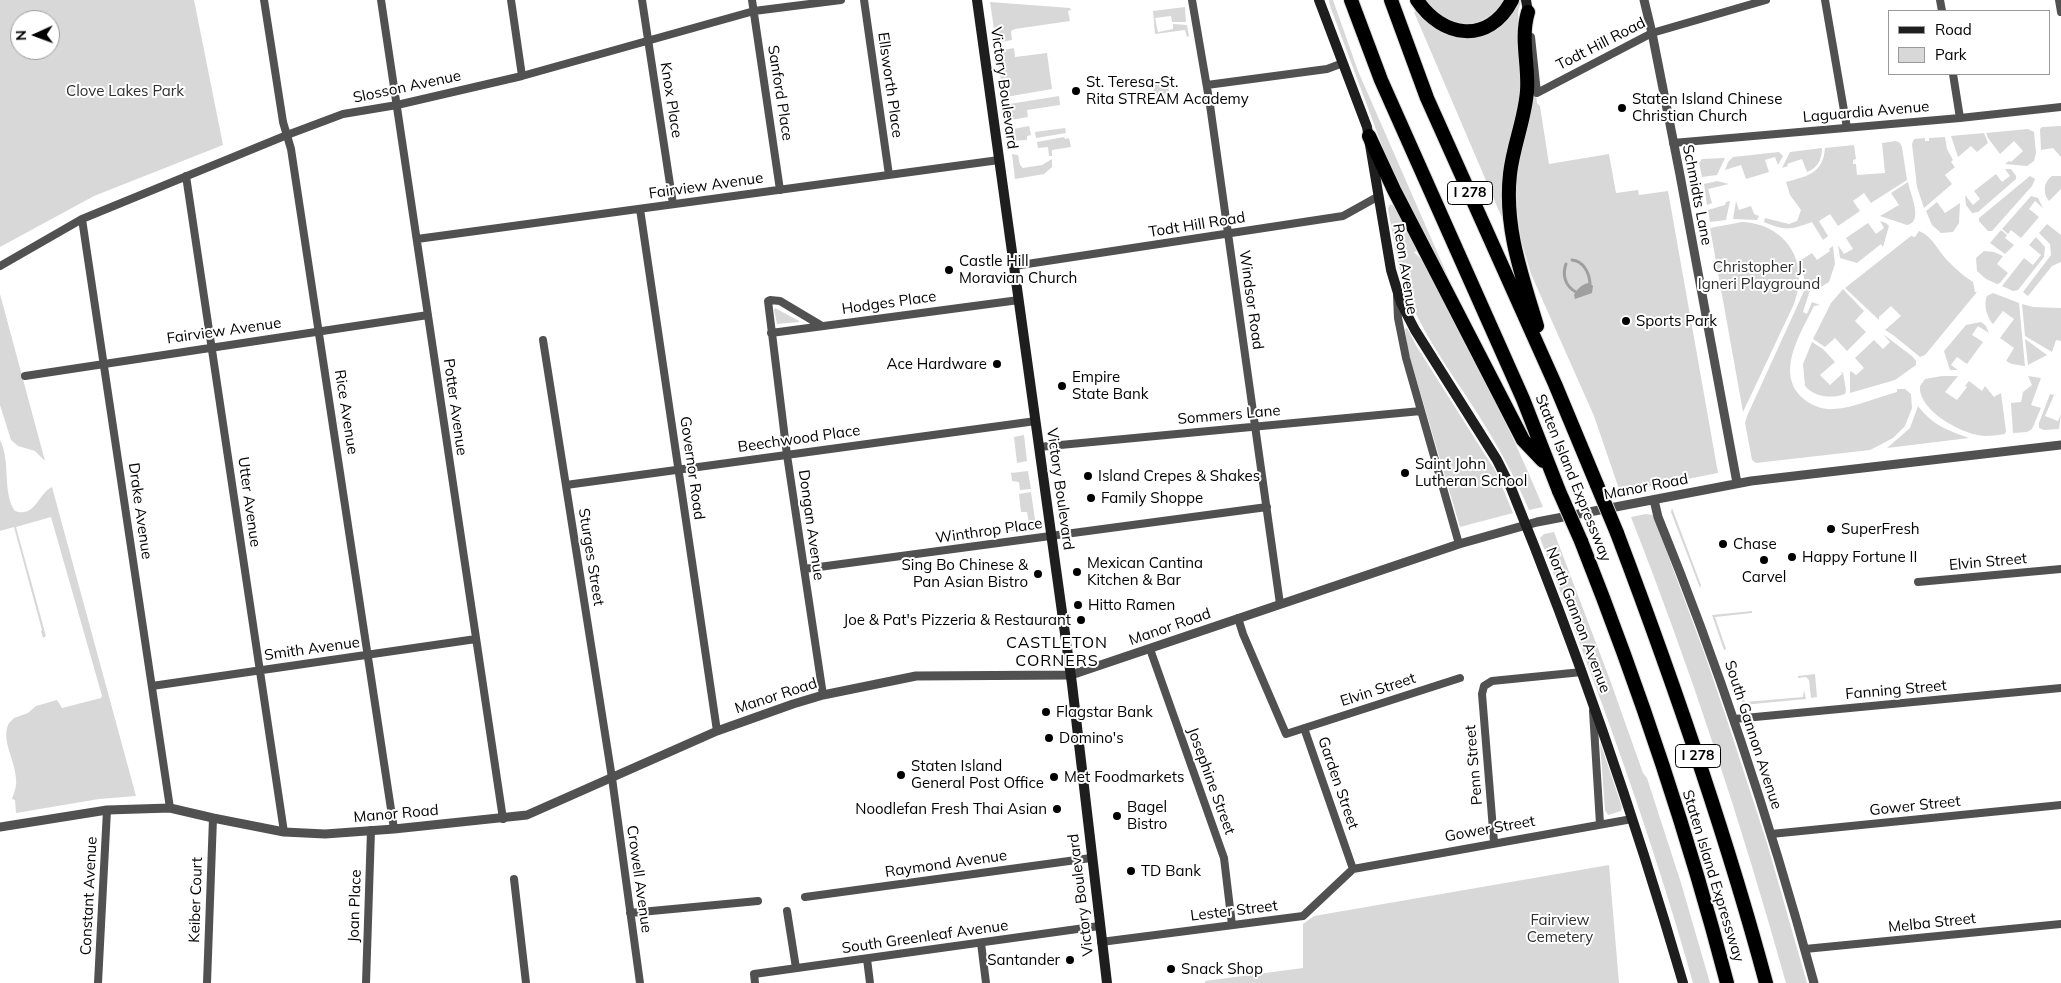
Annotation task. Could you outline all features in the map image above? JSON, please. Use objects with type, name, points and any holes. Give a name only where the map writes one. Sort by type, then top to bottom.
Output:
[{"type":"highway","name":"Staten Island Expressway","points":[[1351,0],[1378,72],[1523,399],[1619,640],[1664,771],[1727,983]]},
{"type":"highway","name":"Staten Island Expressway","points":[[1391,0],[1427,98],[1555,384],[1617,533],[1654,631],[1699,760],[1740,890],[1766,983]]},
{"type":"highway","points":[[1417,0],[1427,14],[1442,26],[1454,30],[1469,31],[1484,27],[1495,21],[1504,13],[1512,0]]},
{"type":"highway","points":[[1527,6],[1523,33],[1527,94],[1511,164],[1509,210],[1517,257],[1555,384]]},
{"type":"highway","points":[[1369,136],[1394,190],[1522,440],[1549,466]]},
{"type":"main road","name":"Victory Boulevard","points":[[977,0],[1071,675],[1107,983]]},
{"type":"main road","name":"Reon Avenue","points":[[1319,0],[1358,101],[1369,136],[1396,289]]},
{"type":"main road","name":"North Gannon Avenue","points":[[1396,289],[1407,316],[1502,470],[1526,525],[1592,699],[1683,983]]},
{"type":"street","name":"Rice Avenue","points":[[264,0],[283,122],[291,149],[320,331],[394,829]]},
{"type":"street","name":"Potter Avenue","points":[[381,0],[503,818]]},
{"type":"street","points":[[511,0],[522,76]]},
{"type":"street","name":"Knox Place","points":[[642,0],[673,204]]},
{"type":"street","name":"Sanford Place","points":[[752,0],[780,190]]},
{"type":"street","name":"Slosson Avenue","points":[[0,266],[82,219],[343,114],[397,105],[522,76],[754,11],[841,0]]},
{"type":"street","name":"Ellsworth Place","points":[[864,0],[889,175]]},
{"type":"street","name":"Windsor Road","points":[[1192,0],[1207,85],[1280,604]]},
{"type":"street","name":"Schmidts Lane","points":[[1644,0],[1652,32],[1737,484]]},
{"type":"street","name":"Todt Hill Road","points":[[1527,6],[1537,93],[1652,32],[1766,0]]},
{"type":"street","points":[[1825,0],[1847,128]]},
{"type":"street","points":[[2059,0],[2061,12]]},
{"type":"street","points":[[1207,85],[1327,69],[1343,63]]},
{"type":"street","points":[[1953,75],[1960,118]]},
{"type":"street","name":"Laguardia Avenue","points":[[1673,143],[1960,118],[2061,107]]},
{"type":"street","name":"Fairview Avenue","points":[[417,239],[999,160]]},
{"type":"street","name":"Utter Avenue","points":[[186,176],[284,832]]},
{"type":"street","name":"Todt Hill Road","points":[[1014,266],[1343,216],[1379,196]]},
{"type":"street","name":"Governor Road","points":[[640,208],[717,731]]},
{"type":"street","name":"Drake Avenue","points":[[82,219],[170,808]]},
{"type":"street","name":"Reon Avenue","points":[[1396,289],[1400,332],[1459,544]]},
{"type":"street","name":"Hodges Place","points":[[770,300],[780,302],[822,326]]},
{"type":"street","name":"Dongan Avenue","points":[[770,300],[767,306],[823,695]]},
{"type":"street","name":"Hodges Place","points":[[771,333],[1019,300]]},
{"type":"street","name":"Fairview Avenue","points":[[25,376],[428,315]]},
{"type":"street","name":"Sturges Street","points":[[543,340],[612,778]]},
{"type":"street","name":"Sommers Lane","points":[[1039,447],[1421,411]]},
{"type":"street","name":"Beechwood Place","points":[[566,485],[1036,421]]},
{"type":"street","name":"Manor Road","points":[[0,827],[107,810],[170,808],[284,832],[325,834],[527,815],[717,731],[773,710],[823,695],[916,676],[1071,675],[1459,544],[1526,525],[1737,484],[1813,473],[2061,445]]},
{"type":"street","name":"South Gannon Avenue","points":[[1654,500],[1658,517],[1703,632],[1734,719],[1771,834],[1814,983]]},
{"type":"street","name":"Winthrop Place","points":[[804,569],[1267,507]]},
{"type":"street","name":"Elvin Street","points":[[1918,582],[2061,569]]},
{"type":"street","name":"Garden Street","points":[[1238,618],[1286,734],[1304,728],[1353,869]]},
{"type":"street","name":"Smith Avenue","points":[[152,686],[476,639]]},
{"type":"street","name":"Josephine Street","points":[[1150,649],[1224,858],[1232,925]]},
{"type":"street","name":"Penn Street","points":[[1494,842],[1482,694],[1484,686],[1492,681],[1582,672]]},
{"type":"street","name":"Elvin Street","points":[[1304,728],[1460,678]]},
{"type":"street","name":"Fanning Street","points":[[1734,719],[2061,688]]},
{"type":"street","points":[[1592,699],[1600,824]]},
{"type":"street","name":"Crowell Avenue","points":[[612,778],[638,983]]},
{"type":"street","name":"Gower Street","points":[[1771,834],[2061,805]]},
{"type":"street","name":"Constant Avenue","points":[[98,983],[107,810]]},
{"type":"street","name":"Keiber Court","points":[[207,983],[213,818]]},
{"type":"street","name":"Gower Street","points":[[1353,869],[1494,842],[1632,819]]},
{"type":"street","name":"Joan Place","points":[[366,983],[371,830]]},
{"type":"street","name":"Raymond Avenue","points":[[805,897],[1091,858]]},
{"type":"street","name":"Lester Street","points":[[1101,942],[1303,916],[1353,869]]},
{"type":"street","points":[[514,879],[526,983]]},
{"type":"street","points":[[630,914],[758,901]]},
{"type":"street","points":[[787,911],[796,968]]},
{"type":"street","name":"Melba Street","points":[[1805,949],[2061,924]]},
{"type":"street","name":"South Greenleaf Avenue","points":[[754,979],[796,968],[1099,926]]},
{"type":"street","points":[[981,943],[986,983]]},
{"type":"street","points":[[867,959],[870,983]]},
{"type":"green space","name":"Clove Lakes Park","points":[[0,0],[194,0],[223,145],[94,196],[0,247]]},
{"type":"green space","points":[[1329,0],[1333,0],[1358,71],[1459,302],[1396,183]]},
{"type":"green space","points":[[1424,0],[1506,0],[1484,19],[1465,25],[1446,21],[1437,15]]},
{"type":"green space","points":[[1517,0],[1521,0],[1518,13],[1523,97],[1505,225],[1414,12],[1417,11],[1428,22],[1446,32],[1468,36]]},
{"type":"green space","points":[[990,2],[1070,8],[1071,10],[1068,11],[1070,21],[1015,29],[1011,31],[1012,40],[996,43]]},
{"type":"green space","points":[[1185,7],[1186,22],[1172,22],[1171,16],[1155,18],[1158,32],[1173,29],[1173,24],[1187,25],[1189,36],[1187,37],[1185,30],[1155,34],[1153,11]]},
{"type":"green space","name":"Sports Park","points":[[1529,40],[1537,103],[1540,106],[1549,164],[1609,154],[1616,193],[1638,190],[1639,195],[1668,191],[1718,473],[1620,492],[1594,416],[1531,274],[1521,240],[1516,204],[1517,176],[1533,89]]},
{"type":"green space","points":[[1014,48],[1015,57],[1047,53],[1052,89],[1006,97],[1009,90],[1007,89],[1003,97],[1001,85],[1010,85],[1012,82],[1009,79],[1001,81],[997,51]]},
{"type":"green space","points":[[1168,82],[1169,94],[1155,96],[1153,84]]},
{"type":"green space","points":[[1059,96],[1060,105],[1027,110],[1028,117],[1011,120],[1009,104]]},
{"type":"green space","points":[[1029,126],[1031,135],[1027,136],[1027,140],[1010,141],[1008,130]]},
{"type":"green space","points":[[2061,126],[2061,157],[2053,148],[2041,150],[2040,129],[2042,127]]},
{"type":"green space","points":[[1065,128],[1066,133],[1036,138],[1035,132]]},
{"type":"green space","points":[[2028,129],[2034,132],[2036,153],[2034,161],[2027,166],[2005,164],[2009,161],[2011,162],[2023,151],[2014,141],[2000,154],[1986,133]]},
{"type":"green space","points":[[1984,133],[1988,143],[1977,152],[1971,146],[1958,157],[1951,136]]},
{"type":"green space","points":[[1064,137],[1065,139],[1069,138],[1071,147],[1052,150],[1052,156],[1049,156],[1048,147],[1038,148],[1037,142]]},
{"type":"green space","points":[[1945,137],[1947,149],[1953,160],[1951,162],[1955,167],[1945,175],[1952,184],[1924,208],[1917,187],[1912,144],[1914,139],[1925,138],[1925,141],[1929,141],[1929,138]]},
{"type":"green space","points":[[1896,141],[1902,147],[1907,180],[1871,203],[1864,193],[1853,201],[1860,211],[1838,226],[1830,214],[1819,221],[1828,236],[1823,240],[1812,222],[1798,227],[1783,228],[1764,222],[1765,218],[1789,224],[1797,221],[1801,210],[1790,195],[1786,182],[1807,175],[1817,169],[1824,157],[1825,148],[1854,145],[1856,159],[1853,160],[1853,164],[1856,164],[1857,175],[1885,173],[1882,143]]},
{"type":"green space","points":[[1822,148],[1819,163],[1807,172],[1802,159],[1787,164],[1788,166],[1782,168],[1790,152]]},
{"type":"green space","points":[[1779,152],[1783,156],[1778,165],[1775,157],[1765,160],[1769,172],[1746,179],[1741,165],[1725,170],[1728,162],[1733,157]]},
{"type":"green space","points":[[1012,154],[1018,155],[1020,165],[1023,168],[1042,165],[1052,159],[1052,167],[1044,174],[1015,179]]},
{"type":"green space","points":[[1725,158],[1717,175],[1702,177],[1699,163],[1702,159]]},
{"type":"green space","points":[[2005,169],[2011,169],[2016,179],[1978,212],[1972,213],[1966,205],[1965,195],[1973,205],[1980,199],[1974,191],[1996,174],[2002,182],[2010,176]]},
{"type":"green space","points":[[2030,176],[2035,179],[2032,186],[1992,231],[1988,231],[1979,221],[1979,218]]},
{"type":"green space","points":[[2052,176],[2061,176],[2061,189],[2049,201],[2045,194],[2045,187],[2047,181]]},
{"type":"green space","points":[[1717,181],[1729,184],[1708,189],[1712,203],[1707,205],[1704,184]]},
{"type":"green space","points":[[1908,182],[1915,207],[1915,219],[1912,223],[1907,225],[1880,216],[1899,205],[1891,193]]},
{"type":"green space","points":[[2031,196],[2038,198],[2043,208],[2035,201],[2029,209],[2039,217],[2021,238],[2011,230],[2008,234],[2002,229]]},
{"type":"green space","points":[[1730,201],[1726,220],[1710,222],[1708,210],[1725,205],[1726,202]]},
{"type":"green space","points":[[1736,201],[1739,210],[1751,206],[1754,214],[1759,216],[1757,220],[1733,219]]},
{"type":"green space","points":[[1937,202],[1945,213],[1960,203],[1959,223],[1953,232],[1941,233],[1932,225],[1926,211]]},
{"type":"green space","points":[[1390,204],[1394,206],[1417,251],[1414,252],[1423,261],[1471,352],[1516,444],[1543,507],[1529,510],[1493,439],[1433,345],[1417,316],[1399,267],[1388,209]]},
{"type":"green space","points":[[1880,221],[1889,226],[1883,247],[1881,244],[1857,263],[1840,258],[1838,245],[1844,254],[1853,249],[1846,238],[1868,223],[1876,234],[1884,228]]},
{"type":"green space","name":"Christopher J. Igneri Playground","points":[[1742,222],[1758,224],[1782,238],[1791,248],[1799,274],[1794,304],[1743,412],[1710,228]]},
{"type":"green space","points":[[2047,224],[2061,235],[2061,262],[2052,266],[2028,296],[2023,292],[2051,255],[2050,244],[2039,233]]},
{"type":"green space","points":[[2001,230],[2007,235],[2005,238],[2014,245],[2005,254],[1990,243]]},
{"type":"green space","points":[[1919,231],[1927,236],[1946,259],[1973,282],[1975,292],[1977,292],[1925,355],[1920,357],[1885,330],[1901,316],[1891,306],[1879,317],[1879,320],[1845,288],[1911,236],[1915,237]]},
{"type":"green space","points":[[2036,237],[2045,247],[2044,257],[2018,290],[2013,291],[2002,286],[2024,258],[2033,265],[2041,255],[2029,245]]},
{"type":"green space","points":[[1833,246],[1835,264],[1829,282],[1821,287],[1805,284],[1801,260],[1812,253],[1817,260],[1830,251],[1829,249]]},
{"type":"green space","points":[[1984,251],[1994,252],[2003,256],[1997,264],[2008,273],[2000,283],[1997,284],[1986,279],[1977,271],[1976,258]]},
{"type":"green space","points":[[1805,289],[1810,290],[1803,312],[1807,314],[1812,302],[1820,305],[1814,306],[1797,341],[1793,354],[1790,366],[1791,379],[1796,390],[1805,400],[1812,404],[1830,409],[1857,404],[1897,392],[1897,389],[1905,389],[1911,394],[1912,408],[1905,426],[1893,438],[1870,450],[1756,463],[1752,460],[1745,423]]},
{"type":"green space","points":[[1843,289],[1864,311],[1855,321],[1866,332],[1847,351],[1835,338],[1825,347],[1813,339],[1831,303]]},
{"type":"green space","points":[[1993,293],[2019,303],[2025,366],[2006,361],[2014,348],[2000,338],[2014,319],[2003,311],[1993,324],[1986,311],[1985,303],[1987,296]]},
{"type":"green space","points":[[0,294],[45,461],[35,451],[18,446],[11,440],[0,405]]},
{"type":"green space","points":[[2022,304],[2033,307],[2061,308],[2061,341],[2056,340],[2052,352],[2025,336]]},
{"type":"green space","points":[[775,308],[799,321],[799,322],[777,324]]},
{"type":"green space","points":[[1981,322],[1986,326],[1989,333],[1978,326],[1972,335],[1983,342],[1967,364],[1957,357],[1951,365],[1958,370],[1950,370],[1944,351],[1966,325]]},
{"type":"green space","points":[[1407,328],[1496,472],[1513,513],[1460,527],[1408,351],[1405,329]]},
{"type":"green space","points":[[1883,334],[1913,357],[1916,365],[1895,380],[1850,393],[1850,372],[1856,375],[1864,368],[1855,358],[1874,340],[1883,349],[1890,342]]},
{"type":"green space","points":[[2025,339],[2047,355],[2028,365]]},
{"type":"green space","points":[[1812,342],[1823,349],[1835,362],[1820,375],[1830,385],[1842,374],[1841,372],[1843,373],[1845,394],[1835,396],[1818,395],[1805,386],[1803,364]]},
{"type":"green space","points":[[1958,376],[1945,392],[1957,400],[1967,387],[1965,386],[1969,381],[1982,391],[1985,386],[1994,397],[2001,393],[2005,434],[1976,435],[1954,426],[1934,413],[1921,395],[1920,386],[1925,379]]},
{"type":"green space","points":[[2028,376],[2041,378],[2031,405],[2041,408],[2032,429],[2027,432],[2013,433],[2011,403],[2021,402],[2023,392],[2032,385]]},
{"type":"green space","points":[[2050,394],[2054,395],[2045,416],[2058,421],[2061,414],[2059,429],[2044,430],[2039,428],[2039,423]]},
{"type":"green space","points":[[1918,406],[1928,418],[1940,426],[1969,438],[1887,448],[1910,428]]},
{"type":"green space","points":[[1024,435],[1027,461],[1017,463],[1014,437]]},
{"type":"green space","points":[[0,440],[5,457],[7,486],[11,504],[15,511],[22,512],[32,508],[47,490],[52,487],[136,796],[99,799],[16,813],[15,800],[12,799],[16,784],[15,772],[6,736],[9,723],[14,718],[28,713],[36,706],[57,700],[62,708],[101,698],[102,696],[51,517],[16,527],[46,636],[43,638],[14,527],[0,531]]},
{"type":"green space","points":[[1028,471],[1031,489],[1020,490],[1019,482],[1012,481],[1011,473]]},
{"type":"green space","points":[[1031,492],[1036,527],[1011,531],[1010,526],[1029,523],[1027,512],[1021,512],[1019,494]]},
{"type":"green space","points":[[1672,508],[1701,585],[1700,588],[1671,512]]},
{"type":"green space","points":[[1646,514],[1653,515],[1705,655],[1767,843],[1807,983],[1786,983],[1752,865],[1695,690],[1631,517]]},
{"type":"green space","points":[[1554,532],[1643,773],[1647,778],[1681,883],[1710,983],[1693,983],[1641,815],[1540,538],[1544,534]]},
{"type":"green space","points":[[1752,611],[1752,613],[1715,617],[1726,649],[1724,650],[1712,615]]},
{"type":"green space","points":[[1815,674],[1817,697],[1811,698],[1809,680],[1806,677],[1798,678],[1798,676]]},
{"type":"green space","points":[[1735,680],[1737,680],[1745,702],[1803,697],[1804,690],[1806,699],[1743,705]]},
{"type":"green space","points":[[1600,742],[1622,807],[1621,811],[1608,815],[1605,810]]},
{"type":"green space","name":"Fairview Cemetery","points":[[1609,865],[1619,983],[1205,983],[1205,981],[1303,968],[1303,924],[1314,916]]},
{"type":"shaded area","points":[[1590,283],[1593,286],[1592,293],[1575,299],[1574,295],[1579,289],[1585,284]]},
{"type":"waterway","points":[[1572,260],[1579,262],[1585,268],[1590,283]]},
{"type":"waterway","points":[[1566,264],[1565,280],[1569,287],[1576,292]]},
{"type":"place","name":"St. Teresa-St. Rita STREAM Academy","points":[[1076,91]]},
{"type":"place","name":"Staten Island Chinese Christian Church","points":[[1622,108]]},
{"type":"place","name":"Castle Hill Moravian Church","points":[[949,270]]},
{"type":"place","name":"Sports Park","points":[[1626,321]]},
{"type":"place","name":"Ace Hardware","points":[[997,364]]},
{"type":"place","name":"Empire State Bank","points":[[1062,386]]},
{"type":"place","name":"Saint John Lutheran School","points":[[1405,473]]},
{"type":"place","name":"Island Crepes & Shakes","points":[[1088,476]]},
{"type":"place","name":"Family Shoppe","points":[[1091,498]]},
{"type":"place","name":"SuperFresh","points":[[1831,529]]},
{"type":"place","name":"Chase","points":[[1723,544]]},
{"type":"place","name":"Happy Fortune II","points":[[1792,557]]},
{"type":"place","name":"Carvel","points":[[1764,560]]},
{"type":"place","name":"Mexican Cantina Kitchen & Bar","points":[[1077,572]]},
{"type":"place","name":"Sing Bo Chinese & Pan Asian Bistro","points":[[1038,574]]},
{"type":"place","name":"Hitto Ramen","points":[[1078,605]]},
{"type":"place","name":"Joe & Pat's Pizzeria & Restaurant","points":[[1081,620]]},
{"type":"place","name":"Flagstar Bank","points":[[1046,712]]},
{"type":"place","name":"Domino's","points":[[1049,738]]},
{"type":"place","name":"Staten Island General Post Office","points":[[901,775]]},
{"type":"place","name":"Met Foodmarkets","points":[[1054,777]]},
{"type":"place","name":"Noodlefan Fresh Thai Asian","points":[[1057,809]]},
{"type":"place","name":"Bagel Bistro","points":[[1117,816]]},
{"type":"place","name":"TD Bank","points":[[1131,871]]},
{"type":"place","name":"Santander","points":[[1070,960]]},
{"type":"place","name":"Snack Shop","points":[[1171,969]]},
{"type":"district","name":"CASTLETON CORNERS","points":[[1057,652]]}]
